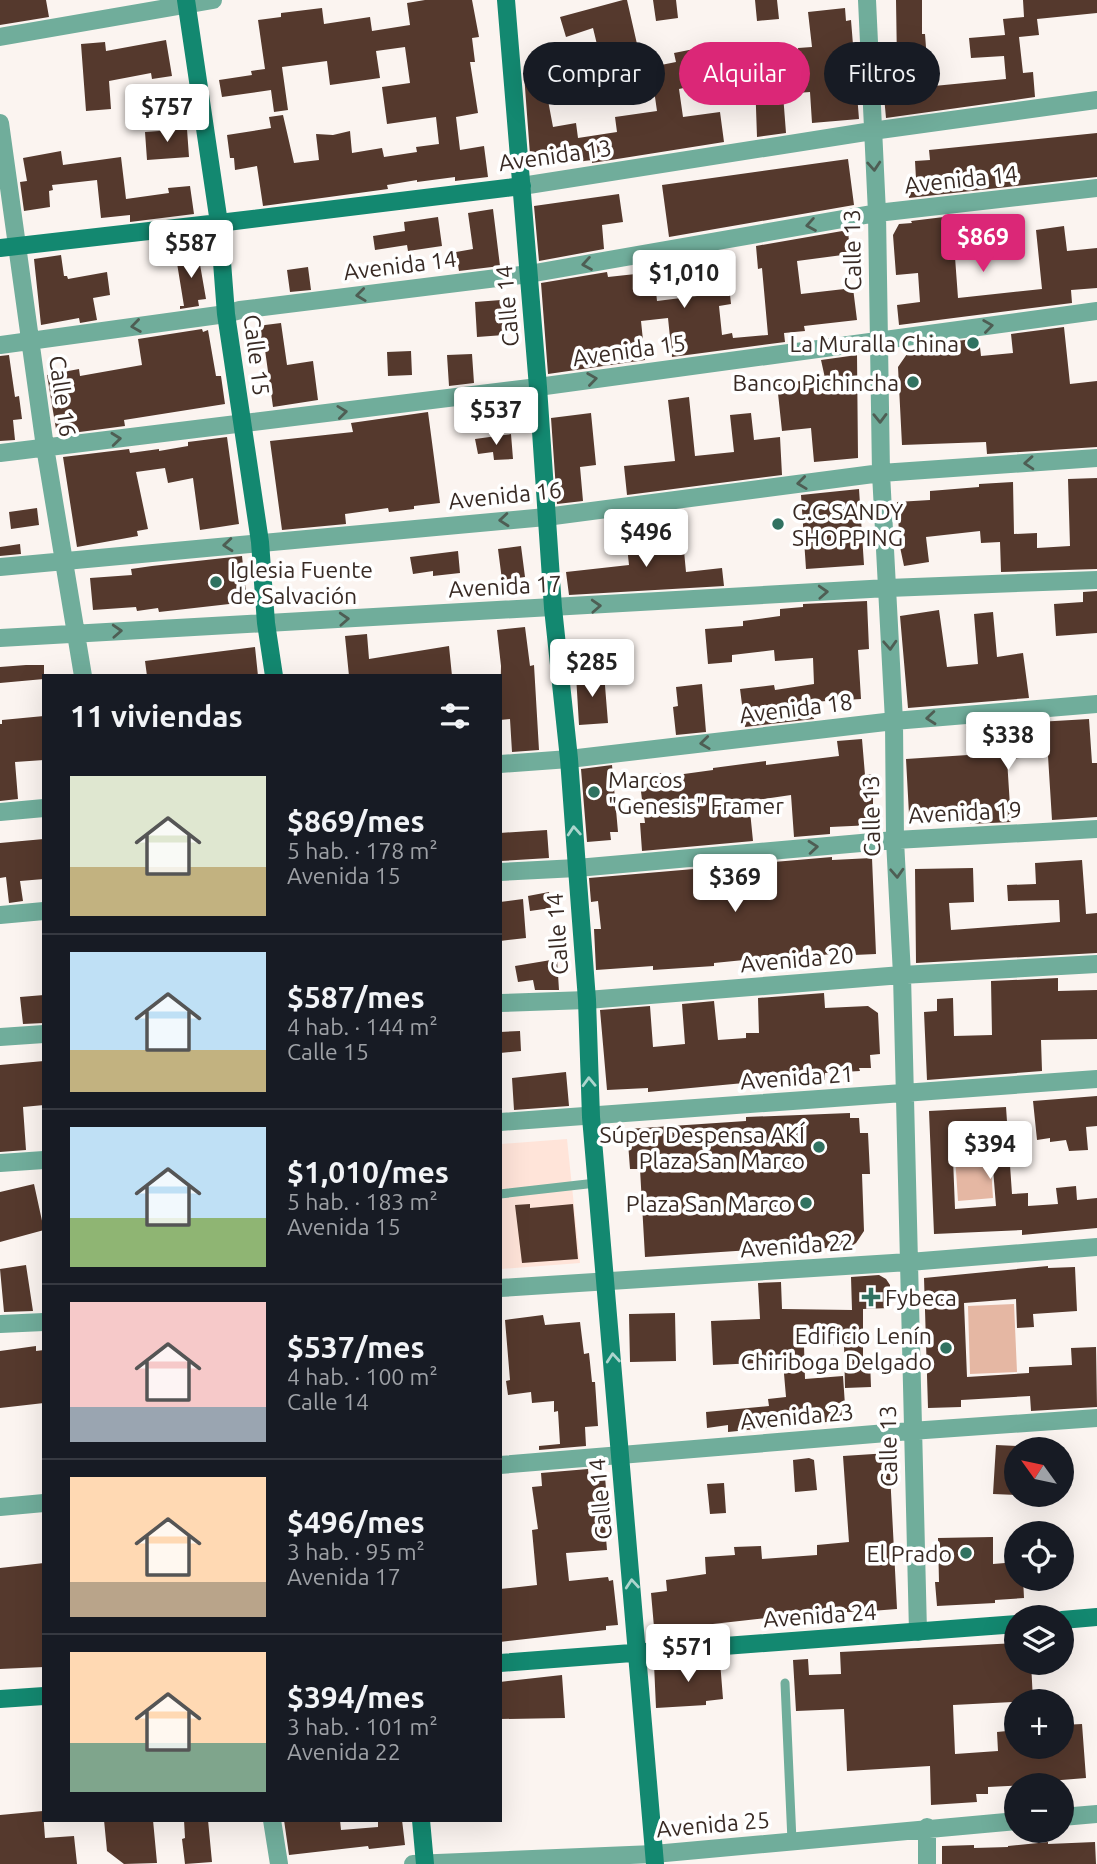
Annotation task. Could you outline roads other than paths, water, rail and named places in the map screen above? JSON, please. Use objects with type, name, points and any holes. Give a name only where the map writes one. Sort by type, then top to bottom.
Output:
[{"type":"street","points":[[0,37],[186,2],[213,0]]},
{"type":"street","name":"Calle 14","points":[[506,0],[553,608],[569,759],[587,1000],[596,1183],[654,1859]]},
{"type":"street","name":"Calle 13","points":[[867,0],[877,213],[881,473],[894,721],[895,840],[902,975],[911,1431],[918,1632]]},
{"type":"street","name":"Calle 15","points":[[186,2],[219,223],[226,314],[260,542],[266,623],[274,674]]},
{"type":"street","name":"Avenida 13","points":[[9,246],[522,186],[872,131],[1097,100]]},
{"type":"street","name":"Calle 16","points":[[0,122],[9,246],[31,341],[45,447],[83,674]]},
{"type":"street","name":"Avenida 14","points":[[0,345],[240,310],[529,274],[877,213],[1097,188]]},
{"type":"street","name":"Avenida 15","points":[[0,453],[538,387],[1097,311]]},
{"type":"street","name":"Avenida 16","points":[[0,567],[546,517],[881,473],[1097,458]]},
{"type":"street","name":"Avenida 17","points":[[0,638],[888,588],[1097,580]]},
{"type":"street","name":"Avenida 18","points":[[502,764],[569,759],[894,721],[1097,704]]},
{"type":"street","points":[[0,813],[42,808]]},
{"type":"street","name":"Avenida 19","points":[[502,872],[577,868],[895,840],[1097,829]]},
{"type":"street","points":[[0,915],[42,911]]},
{"type":"street","name":"Avenida 20","points":[[502,1003],[587,1000],[902,975],[1097,964]]},
{"type":"street","points":[[0,1037],[42,1034]]},
{"type":"street","name":"Avenida 21","points":[[502,1122],[1097,1079]]},
{"type":"street","points":[[0,1163],[42,1160]]},
{"type":"street","name":"Avenida 22","points":[[502,1288],[1097,1247]]},
{"type":"street","points":[[0,1324],[42,1322]]},
{"type":"street","name":"Avenida 23","points":[[502,1465],[1097,1418]]},
{"type":"street","points":[[0,1507],[42,1503]]},
{"type":"street","points":[[1074,1619],[1097,1617]]},
{"type":"street","name":"Avenida 24","points":[[502,1663],[1004,1625]]},
{"type":"street","points":[[0,1699],[42,1696]]},
{"type":"street","points":[[1074,1816],[1097,1814]]},
{"type":"street","points":[[272,1822],[279,1864]]},
{"type":"street","points":[[421,1822],[425,1864]]},
{"type":"street","name":"Avenida 25","points":[[412,1864],[654,1859],[792,1841],[1004,1822]]},
{"type":"street","points":[[927,1827],[927,1864]]},
{"type":"lane","points":[[502,1194],[596,1183]]},
{"type":"lane","points":[[785,1683],[792,1841]]},
{"type":"place","name":"La Muralla China","points":[[973,343]]},
{"type":"place","name":"Banco Pichincha","points":[[913,382]]},
{"type":"place","name":"C.C SANDY SHOPPING","points":[[778,524]]},
{"type":"place","name":"Iglesia Fuente de Salvación","points":[[216,582]]},
{"type":"place","name":"Marcos \"Genesis\" Framer","points":[[594,792]]},
{"type":"place","name":"Súper Despensa AKÍ Plaza San Marco","points":[[819,1147]]},
{"type":"place","name":"Plaza San Marco","points":[[806,1203]]},
{"type":"place","name":"Fybeca","points":[[871,1297]]},
{"type":"place","name":"Edificio Lenín Chiriboga Delgado","points":[[946,1348]]},
{"type":"place","name":"El Prado","points":[[966,1553]]}]
